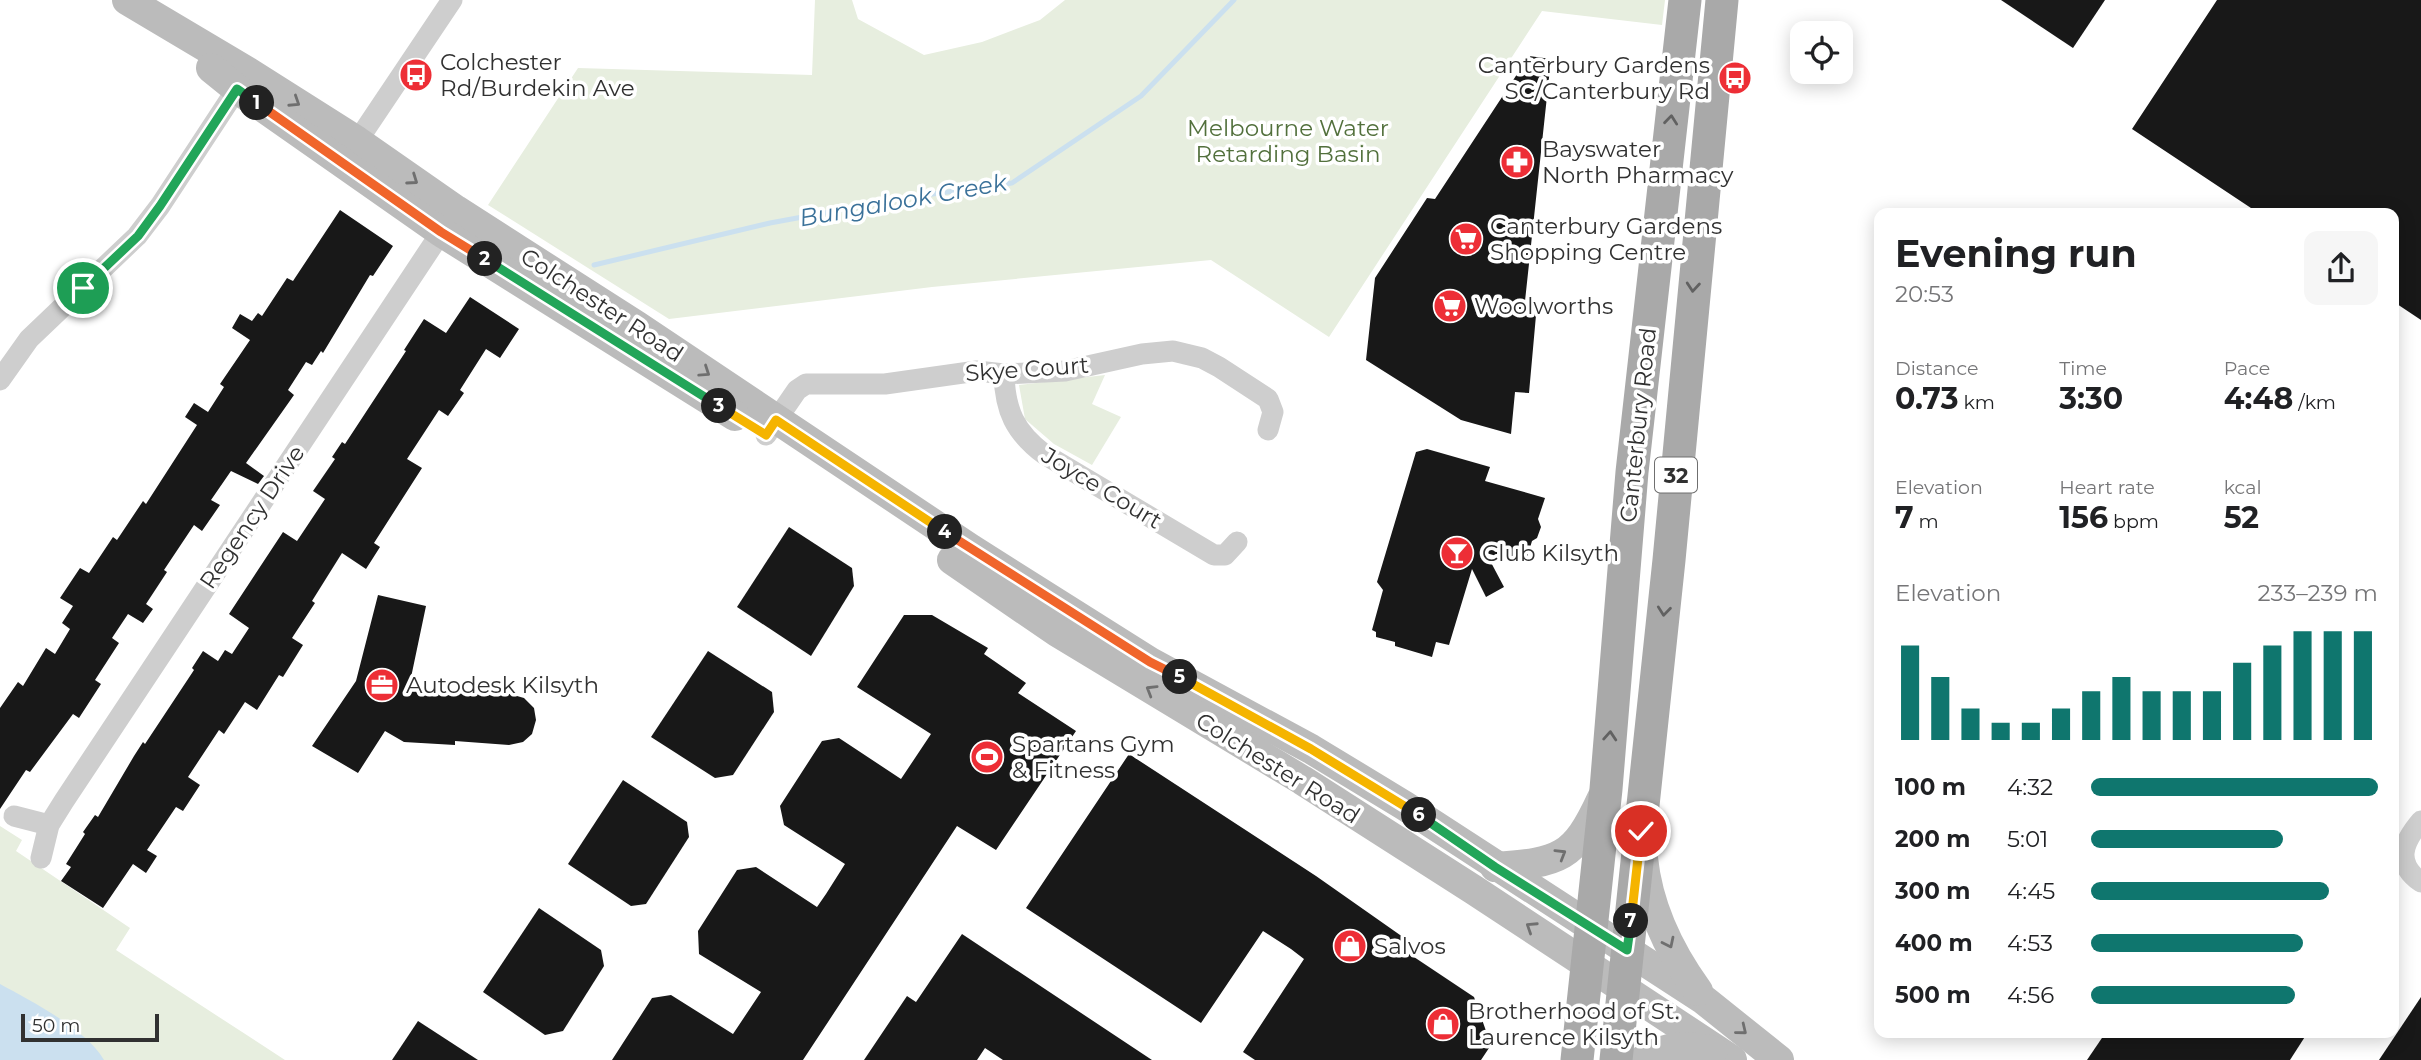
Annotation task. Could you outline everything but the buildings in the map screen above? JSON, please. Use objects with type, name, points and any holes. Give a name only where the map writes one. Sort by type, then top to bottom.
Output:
[{"type":"main road","name":"Canterbury Road","points":[[1577,1060],[1606,789],[1626,540],[1685,0]]},
{"type":"main road","name":"Canterbury Road","points":[[1616,1060],[1670,544],[1722,0]]},
{"type":"main road","name":"Colchester Road","points":[[129,2],[449,221],[771,428],[1139,654],[1311,749],[1405,806],[1495,867],[1592,926],[1704,1000],[1779,1060]]},
{"type":"main road","name":"Colchester Road","points":[[771,428],[1057,632],[1302,780],[1726,1056]]},
{"type":"main road","points":[[1626,540],[1670,544]]},
{"type":"main road","points":[[1495,867],[1544,862],[1556,858],[1572,847],[1586,830],[1606,789]]},
{"type":"main road","points":[[1641,831],[1645,877],[1653,908],[1674,954],[1704,1000]]},
{"type":"main road","points":[[1643,1060],[1670,1047],[1688,1046],[1726,1056]]},
{"type":"street","points":[[350,152],[452,0]]},
{"type":"street","points":[[0,380],[29,339],[138,236],[243,81]]},
{"type":"street","points":[[1661,209],[1700,215]]},
{"type":"street","name":"Regency Drive","points":[[41,858],[49,825],[449,221]]},
{"type":"street","name":"Skye Court","points":[[771,428],[797,390],[806,384],[885,384],[977,371],[1004,374],[1065,371],[1142,354],[1173,351],[1187,353],[1219,367],[1268,399],[1273,412],[1268,430]]},
{"type":"street","name":"Joyce Court","points":[[1004,374],[1004,391],[1013,420],[1029,442],[1059,465],[1228,548]]},
{"type":"street","points":[[14,816],[49,825]]},
{"type":"street","points":[[2421,821],[2408,840],[2403,861],[2412,875],[2421,882]]},
{"type":"green space","name":"Melbourne Water Retarding Basin","points":[[815,0],[852,0],[858,19],[924,55],[982,42],[1040,20],[1065,0],[1665,0],[1662,25],[1542,11],[1329,337],[1211,260],[932,287],[669,319],[488,205],[578,68],[812,75]]},
{"type":"green space","points":[[1105,375],[1092,404],[1121,417],[1092,465],[1054,444],[1025,419],[1019,385]]},
{"type":"green space","points":[[0,826],[22,840],[16,851],[130,928],[116,950],[285,1060],[0,1060]]},
{"type":"water","points":[[0,984],[42,1007],[85,1037],[104,1060],[0,1060]]},
{"type":"waterway","name":"Bungalook Creek","points":[[594,265],[770,223],[911,197],[1012,183],[1141,96],[1234,0]]},
{"type":"place","name":"Colchester Rd/Burdekin Ave","points":[[416,75]]},
{"type":"place","name":"Canterbury Gardens SC/Canterbury Rd","points":[[1735,78]]},
{"type":"place","name":"Bayswater North Pharmacy","points":[[1517,162]]},
{"type":"place","name":"Canterbury Gardens Shopping Centre","points":[[1466,239]]},
{"type":"place","name":"Woolworths","points":[[1450,306]]},
{"type":"place","name":"Club Kilsyth","points":[[1457,553]]},
{"type":"place","name":"Autodesk Kilsyth","points":[[382,685]]},
{"type":"place","name":"Spartans Gym & Fitness","points":[[987,757]]},
{"type":"place","name":"Salvos","points":[[1350,946]]},
{"type":"place","name":"Brotherhood of St. Laurence Kilsyth","points":[[1443,1024]]},
{"type":"route","points":[[83,288],[138,236],[237,89],[441,232],[766,435],[776,420],[971,549],[1150,662],[1311,749],[1405,806],[1495,867],[1627,950],[1641,831]]}]
